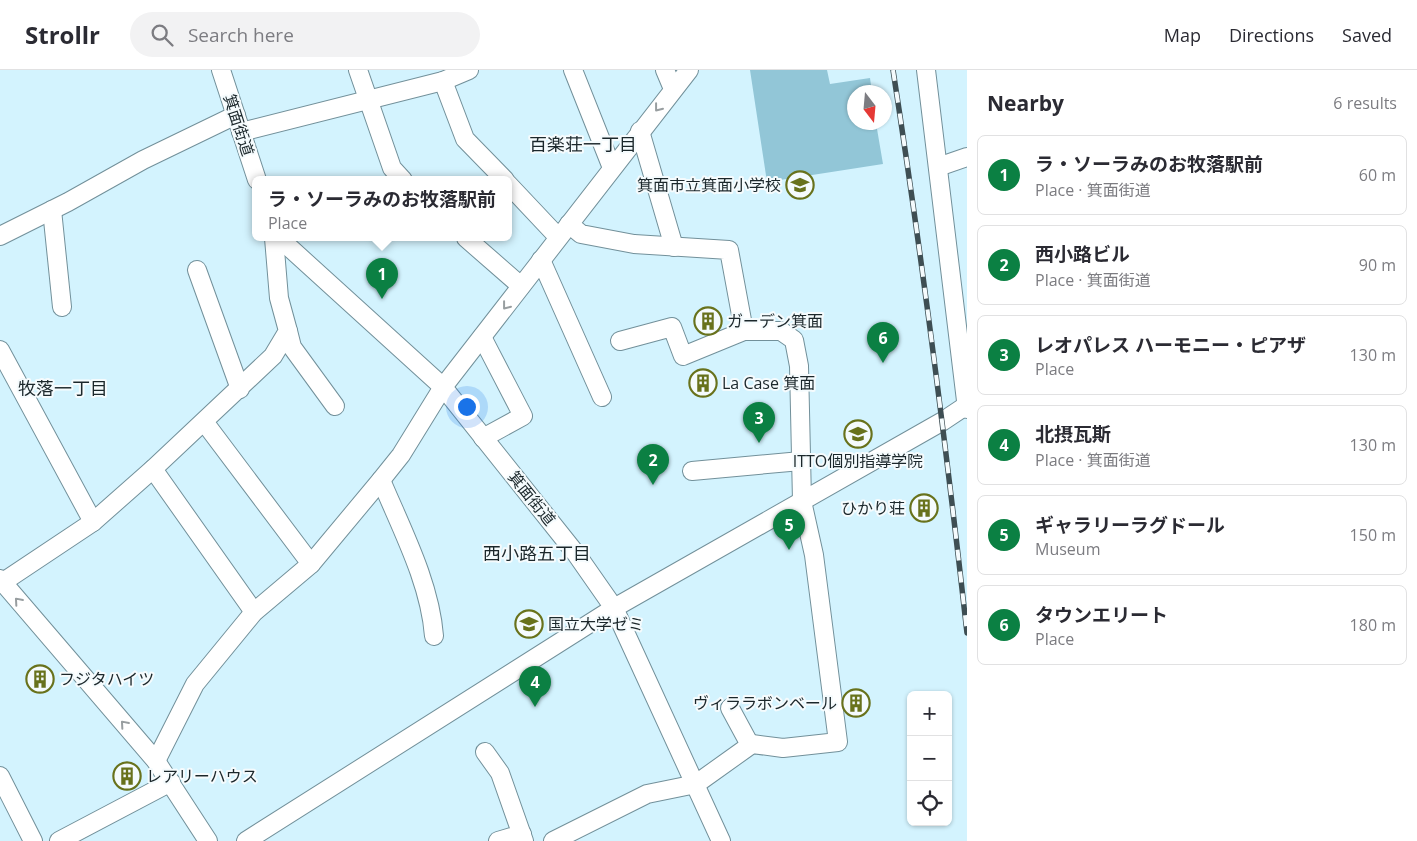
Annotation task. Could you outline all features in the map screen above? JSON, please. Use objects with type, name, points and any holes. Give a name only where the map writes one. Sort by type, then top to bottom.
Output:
[{"type":"street","name":"箕面街道","points":[[221,70],[255,176]]},
{"type":"street","points":[[358,70],[392,168],[400,176]]},
{"type":"street","points":[[241,132],[369,100],[435,78],[469,70]]},
{"type":"street","points":[[573,70],[612,168]]},
{"type":"street","points":[[665,70],[673,88]]},
{"type":"street","points":[[156,761],[195,684],[254,612],[311,564],[381,480],[401,455],[443,387],[673,88],[689,70]]},
{"type":"street","points":[[926,70],[967,409]]},
{"type":"street","points":[[435,78],[465,138],[501,176]]},
{"type":"street","points":[[0,236],[143,160],[236,115]]},
{"type":"street","points":[[640,131],[674,247]]},
{"type":"street","points":[[938,167],[967,156]]},
{"type":"street","points":[[512,187],[564,230],[634,244],[729,250],[744,331]]},
{"type":"street","points":[[52,210],[62,307]]},
{"type":"street","points":[[274,241],[278,298],[292,347],[335,406]]},
{"type":"street","name":"箕面街道","points":[[282,241],[443,387],[577,555],[614,608],[722,841]]},
{"type":"street","points":[[469,241],[521,286]]},
{"type":"street","points":[[541,260],[602,397]]},
{"type":"street","points":[[197,270],[240,389]]},
{"type":"street","points":[[553,841],[647,794],[696,784],[750,746],[782,748],[838,742],[814,555],[802,501],[799,366],[794,340],[781,331],[744,331],[684,356],[672,327],[620,341]]},
{"type":"street","points":[[208,841],[156,761],[1,582],[93,522],[205,423],[240,389],[273,356],[288,331]]},
{"type":"street","points":[[482,337],[523,416],[483,438]]},
{"type":"street","points":[[0,350],[93,522]]},
{"type":"street","points":[[246,841],[614,608],[943,421],[967,405]]},
{"type":"street","points":[[205,423],[311,564]]},
{"type":"street","points":[[692,471],[801,460]]},
{"type":"street","points":[[153,469],[254,612]]},
{"type":"street","points":[[381,480],[413,558],[432,614],[434,636]]},
{"type":"street","points":[[730,708],[750,746]]},
{"type":"street","points":[[485,752],[500,773],[523,838],[498,841]]},
{"type":"street","points":[[0,776],[33,841]]},
{"type":"street","points":[[59,841],[171,782]]},
{"type":"shaded area","points":[[750,70],[827,70],[830,84],[870,78],[871,85],[847,85],[847,130],[877,130],[883,164],[767,182]]},
{"type":"railway","points":[[893,70],[933,351],[967,633]]},
{"type":"place","name":"箕面市立箕面小学校","points":[[800,185]]},
{"type":"place","name":"ラ・ソーラみのお牧落駅前","points":[[382,299]]},
{"type":"place","name":"ガーデン箕面","points":[[708,321]]},
{"type":"place","name":"タウンエリート","points":[[883,363]]},
{"type":"place","name":"La Case 箕面","points":[[703,383]]},
{"type":"place","name":"ITTO個別指導学院","points":[[858,434]]},
{"type":"place","name":"レオパレス ハーモニー・ピアザ","points":[[759,443]]},
{"type":"place","name":"西小路ビル","points":[[653,485]]},
{"type":"place","name":"ひかり荘","points":[[924,508]]},
{"type":"place","name":"ギャラリーラグドール","points":[[789,550]]},
{"type":"place","name":"国立大学ゼミ","points":[[529,624]]},
{"type":"place","name":"フジタハイツ","points":[[40,679]]},
{"type":"place","name":"ヴィララボンベール","points":[[856,703]]},
{"type":"place","name":"北摂瓦斯","points":[[535,707]]},
{"type":"place","name":"レアリーハウス","points":[[127,776]]},
{"type":"district","name":"百楽荘一丁目","points":[[583,144]]},
{"type":"district","name":"牧落一丁目","points":[[63,388]]},
{"type":"district","name":"西小路五丁目","points":[[537,553]]}]
